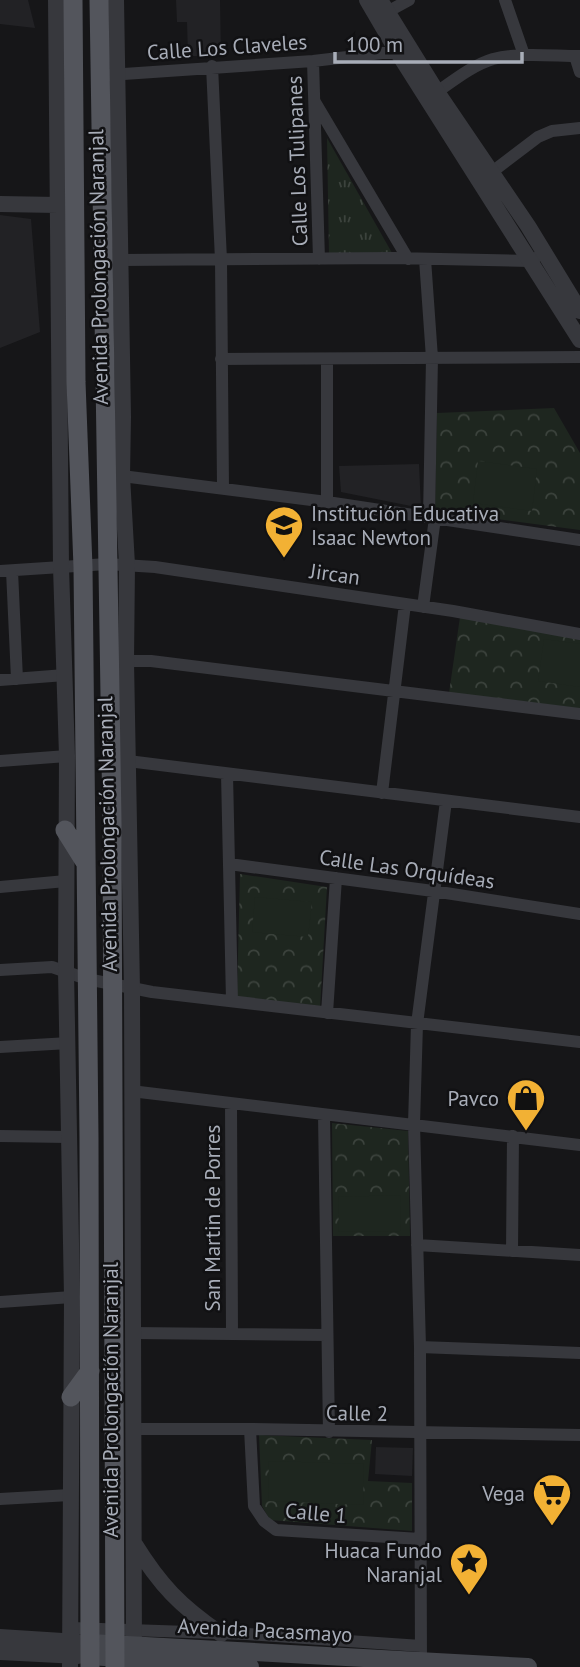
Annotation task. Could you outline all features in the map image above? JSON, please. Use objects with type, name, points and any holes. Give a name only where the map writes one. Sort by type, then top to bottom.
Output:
[{"type":"main road","name":"Avenida Prolongación Naranjal","points":[[73,0],[76,382],[83,567],[90,1371],[80,1648]]},
{"type":"main road","name":"Avenida Prolongación Naranjal","points":[[100,0],[109,74],[106,393],[117,564],[113,822],[113,1376],[124,1650]]},
{"type":"main road","points":[[60,404],[76,382]]},
{"type":"main road","points":[[106,393],[123,417]]},
{"type":"main road","points":[[113,822],[129,805]]},
{"type":"main road","points":[[65,830],[86,863]]},
{"type":"main road","points":[[71,1397],[90,1371]]},
{"type":"main road","points":[[116,1491],[133,1517]]},
{"type":"main road","name":"Avenida Pacasmayo","points":[[80,1648],[247,1657],[421,1658],[528,1667]]},
{"type":"street","name":"Avenida Prolongación Naranjal","points":[[56,0],[61,567],[67,756],[66,971],[72,1297],[70,1496],[80,1648]]},
{"type":"street","name":"Avenida Prolongación Naranjal","points":[[116,0],[109,74],[121,260],[123,417],[117,564],[126,661],[132,989],[133,1541],[124,1650]]},
{"type":"street","points":[[367,0],[398,53],[537,257],[580,311]]},
{"type":"street","points":[[409,0],[384,6],[437,92],[492,172],[580,341]]},
{"type":"street","points":[[505,0],[523,55]]},
{"type":"street","name":"Calle Los Claveles","points":[[109,74],[398,53]]},
{"type":"street","points":[[437,92],[479,65],[495,59],[523,55],[578,57],[580,72]]},
{"type":"street","name":"Calle Los Tulipanes","points":[[313,61],[319,259]]},
{"type":"street","points":[[212,66],[220,260],[223,488]]},
{"type":"street","points":[[314,101],[408,258]]},
{"type":"street","points":[[492,172],[538,137],[552,131],[580,128]]},
{"type":"street","points":[[0,204],[58,205]]},
{"type":"street","points":[[121,260],[537,257]]},
{"type":"street","points":[[423,607],[432,517],[432,358],[425,259]]},
{"type":"street","points":[[222,359],[580,356]]},
{"type":"street","points":[[327,359],[327,502]]},
{"type":"street","points":[[122,476],[327,502],[580,540]]},
{"type":"street","name":"Jircan","points":[[6,571],[117,564],[155,567],[405,604],[580,634]]},
{"type":"street","points":[[6,571],[17,679]]},
{"type":"street","points":[[382,793],[405,604]]},
{"type":"street","points":[[126,661],[151,661],[580,714]]},
{"type":"street","points":[[0,680],[65,675]]},
{"type":"street","points":[[0,761],[67,756]]},
{"type":"street","points":[[128,761],[580,817]]},
{"type":"street","points":[[227,774],[232,1001]]},
{"type":"street","points":[[421,1658],[420,1347],[414,1124],[417,1024],[446,801]]},
{"type":"street","name":"Calle Las Orquídeas","points":[[229,864],[580,914]]},
{"type":"street","points":[[327,1013],[336,878]]},
{"type":"street","points":[[0,887],[66,881]]},
{"type":"street","points":[[0,970],[52,967],[87,979],[132,989],[580,1042]]},
{"type":"street","points":[[0,1046],[69,1043]]},
{"type":"street","points":[[131,1091],[580,1145]]},
{"type":"street","name":"San Martin de Porres","points":[[231,1103],[232,1333]]},
{"type":"street","points":[[324,1115],[329,1432]]},
{"type":"street","points":[[0,1136],[68,1137]]},
{"type":"street","points":[[512,1251],[513,1136]]},
{"type":"street","points":[[417,1245],[580,1255]]},
{"type":"street","points":[[0,1302],[72,1297]]},
{"type":"street","points":[[132,1332],[327,1335]]},
{"type":"street","points":[[420,1347],[580,1353]]},
{"type":"street","name":"Calle 2","points":[[133,1429],[580,1435]]},
{"type":"street","name":"Calle 1","points":[[250,1429],[254,1506],[264,1521],[276,1531],[420,1539]]},
{"type":"street","points":[[0,1499],[70,1496]]},
{"type":"street","points":[[133,1541],[150,1570],[171,1595],[221,1634]]},
{"type":"street","name":"Avenida Pacasmayo","points":[[0,1637],[80,1648],[124,1650],[221,1634],[247,1657]]},
{"type":"street","name":"Avenida Pacasmayo","points":[[0,1652],[80,1648]]},
{"type":"shaded area","points":[[0,0],[28,0],[35,28],[0,24]]},
{"type":"shaded area","points":[[176,0],[220,0],[221,56],[188,56],[187,22],[177,22]]},
{"type":"shaded area","points":[[0,215],[31,219],[40,332],[0,348]]},
{"type":"shaded area","points":[[419,464],[421,508],[341,492],[339,466]]},
{"type":"shaded area","points":[[376,1447],[413,1448],[412,1476],[375,1474]]},
{"type":"green space","points":[[327,138],[392,253],[329,254]]},
{"type":"green space","points":[[554,408],[580,453],[580,530],[435,511],[437,413]]},
{"type":"green space","points":[[478,461],[537,469],[532,511],[473,503]]},
{"type":"green space","points":[[460,617],[580,638],[580,709],[449,693]]},
{"type":"green space","points":[[544,639],[580,644],[580,687],[538,681]]},
{"type":"green space","points":[[240,874],[327,887],[320,1009],[237,997]]},
{"type":"green space","points":[[255,897],[312,902],[308,937],[252,932]]},
{"type":"green space","points":[[332,1123],[408,1131],[410,1236],[333,1236]]},
{"type":"green space","points":[[400,1195],[401,1231],[339,1232],[338,1197]]},
{"type":"green space","points":[[259,1435],[372,1440],[368,1481],[412,1483],[412,1531],[270,1520],[262,1506]]},
{"type":"green space","points":[[269,1461],[364,1464],[363,1505],[268,1501]]},
{"type":"place","name":"Institución Educativa Isaac Newton","points":[[284,559]]},
{"type":"place","name":"Pavco","points":[[526,1132]]},
{"type":"place","name":"Vega","points":[[552,1527]]},
{"type":"place","name":"Huaca Fundo Naranjal","points":[[469,1596]]}]
